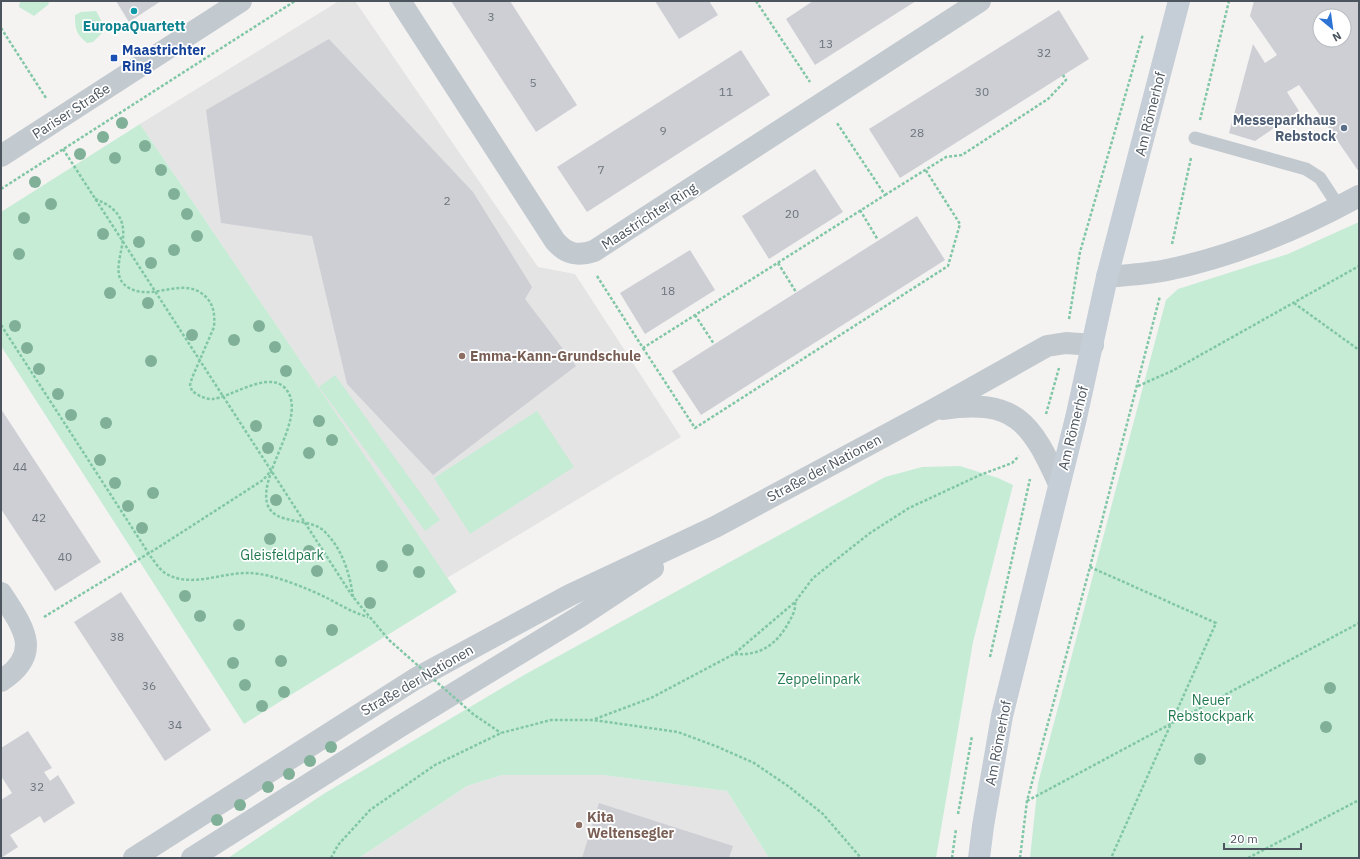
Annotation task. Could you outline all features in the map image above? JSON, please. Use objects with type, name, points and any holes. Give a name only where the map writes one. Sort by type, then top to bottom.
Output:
[{"type":"main road","name":"Am Römerhof","points":[[979,858],[1002,716],[1060,484],[1093,345],[1107,277],[1179,1]]},
{"type":"street","name":"Pariser Straße","points":[[1,156],[241,1]]},
{"type":"street","points":[[400,1],[555,241],[562,250],[571,253],[583,254]]},
{"type":"street","name":"Maastrichter Ring","points":[[583,254],[594,250],[980,1]]},
{"type":"street","points":[[1107,277],[1166,270],[1243,249],[1300,226],[1359,196]]},
{"type":"street","name":"Straße der Nationen","points":[[134,858],[414,679],[570,595],[715,527],[933,410],[1048,346],[1066,343],[1093,345]]},
{"type":"street","name":"Straße der Nationen","points":[[933,410],[966,405],[999,409],[1014,416],[1033,434],[1060,484]]},
{"type":"street","name":"Straße der Nationen","points":[[192,858],[399,727],[579,618],[715,527]]},
{"type":"street","points":[[1,593],[22,629],[26,639],[26,657],[14,673],[1,681]]},
{"type":"lane","points":[[1195,138],[1306,169],[1320,178],[1339,207]]},
{"type":"path","points":[[1,189],[295,1]]},
{"type":"path","points":[[756,1],[885,195]]},
{"type":"path","points":[[1020,858],[1027,802],[1138,386],[1166,270],[1195,138],[1229,1]]},
{"type":"path","points":[[1,28],[47,100]]},
{"type":"path","points":[[989,658],[1033,434],[1066,343],[1080,252],[1144,31]]},
{"type":"path","points":[[643,348],[925,169],[946,157],[962,155],[1048,99],[1066,80],[1063,75]]},
{"type":"path","points":[[63,149],[352,597],[389,640],[473,714],[501,733]]},
{"type":"path","points":[[583,254],[695,428],[948,266],[960,224],[925,169]]},
{"type":"path","points":[[95,199],[108,205],[122,221],[124,226],[123,242],[118,268],[123,283],[134,290],[156,291],[176,287],[195,289],[203,293],[210,301],[215,318],[214,327],[192,378],[190,385],[192,391],[206,398],[222,397],[236,390],[263,383],[279,384],[287,391],[290,398],[291,410],[289,424],[270,472],[266,498],[270,510],[283,518],[314,525],[324,531],[341,555],[348,568],[352,597]]},
{"type":"path","points":[[860,210],[878,240]]},
{"type":"path","points":[[778,263],[796,292]]},
{"type":"path","points":[[1138,386],[1172,371],[1359,266]]},
{"type":"path","points":[[1294,302],[1359,350]]},
{"type":"path","points":[[695,315],[714,344]]},
{"type":"path","points":[[1,325],[149,554],[164,572],[174,577],[196,579],[249,573],[285,581],[328,598],[358,614],[368,617]]},
{"type":"path","points":[[593,720],[652,698],[734,654],[795,602],[813,578],[883,524],[909,508],[980,475],[1012,463],[1021,454],[1033,434]]},
{"type":"path","points":[[22,629],[149,554],[263,480],[270,472]]},
{"type":"path","points":[[1090,567],[1216,623],[1178,705],[1171,724],[1111,858]]},
{"type":"path","points":[[734,654],[746,655],[756,653],[768,647],[777,640],[792,617],[796,605],[795,602]]},
{"type":"path","points":[[1027,802],[1359,623]]},
{"type":"path","points":[[331,858],[338,845],[370,810],[434,766],[501,733],[552,720],[593,720],[678,732],[718,747],[754,763],[788,786],[822,814],[861,858]]},
{"type":"path","points":[[958,820],[967,760],[974,729]]},
{"type":"path","points":[[1248,858],[1359,800]]},
{"type":"path","points":[[952,858],[956,828]]},
{"type":"shaded area","name":"Emma-Kann-Grundschule","points":[[339,1],[355,1],[538,267],[575,274],[681,437],[447,578],[140,124]]},
{"type":"shaded area","name":"Kita Weltensegler","points":[[502,775],[603,775],[727,791],[769,858],[359,858],[467,786]]},
{"type":"green space","points":[[20,1],[48,1],[49,4],[34,16],[19,7]]},
{"type":"green space","points":[[96,11],[106,29],[93,42],[87,43],[80,37],[77,31],[75,15],[81,12]]},
{"type":"green space","name":"Gleisfeldpark","points":[[140,124],[457,592],[244,724],[1,346],[1,212]]},
{"type":"green space","name":"Neuer Rebstockpark","points":[[1359,222],[1359,858],[1030,858],[1038,783],[1166,300],[1178,289],[1288,254]]},
{"type":"green space","points":[[335,375],[440,520],[425,531],[319,387]]},
{"type":"green space","points":[[537,411],[574,467],[470,534],[434,478]]},
{"type":"green space","name":"Zeppelinpark","points":[[960,466],[998,478],[1013,485],[973,642],[936,858],[769,858],[727,791],[603,775],[502,775],[467,786],[359,858],[228,858],[325,793],[524,675],[885,477],[922,467]]},
{"type":"building","name":"EuropaQuartett","points":[[116,1],[161,1],[129,22]]},
{"type":"building","points":[[451,1],[510,1],[577,105],[536,132]]},
{"type":"building","points":[[655,1],[709,1],[718,15],[679,39]]},
{"type":"building","points":[[813,1],[916,1],[815,65],[786,19]]},
{"type":"building","name":"Messeparkhaus Rebstock","points":[[1254,1],[1359,1],[1359,172],[1299,85],[1287,92],[1299,111],[1255,141],[1229,133],[1253,44],[1265,63],[1277,55],[1250,16]]},
{"type":"building","points":[[1059,10],[1089,59],[900,178],[869,129]]},
{"type":"building","points":[[329,39],[473,192],[532,287],[525,299],[576,366],[433,475],[347,384],[312,236],[221,223],[206,110]]},
{"type":"building","points":[[741,50],[770,95],[587,212],[557,167]]},
{"type":"building","points":[[815,169],[843,212],[769,259],[742,216]]},
{"type":"building","points":[[917,216],[945,260],[701,415],[672,371]]},
{"type":"building","points":[[690,250],[715,290],[645,334],[620,293]]},
{"type":"building","points":[[1,409],[101,562],[55,591],[1,509]]},
{"type":"building","points":[[121,592],[211,730],[165,761],[74,622]]},
{"type":"building","points":[[28,731],[52,768],[44,772],[50,781],[58,775],[75,803],[44,823],[40,816],[10,835],[18,847],[1,858],[1,800],[12,793],[1,776],[1,748]]},
{"type":"building","points":[[599,803],[733,846],[729,858],[582,858]]},
{"type":"place","name":"EuropaQuartett","points":[[134,11]]},
{"type":"place","name":"Maastrichter Ring","points":[[114,58]]},
{"type":"place","name":"Messeparkhaus Rebstock","points":[[1344,128]]},
{"type":"place","name":"Emma-Kann-Grundschule","points":[[462,356]]},
{"type":"place","name":"Kita Weltensegler","points":[[579,825]]}]
